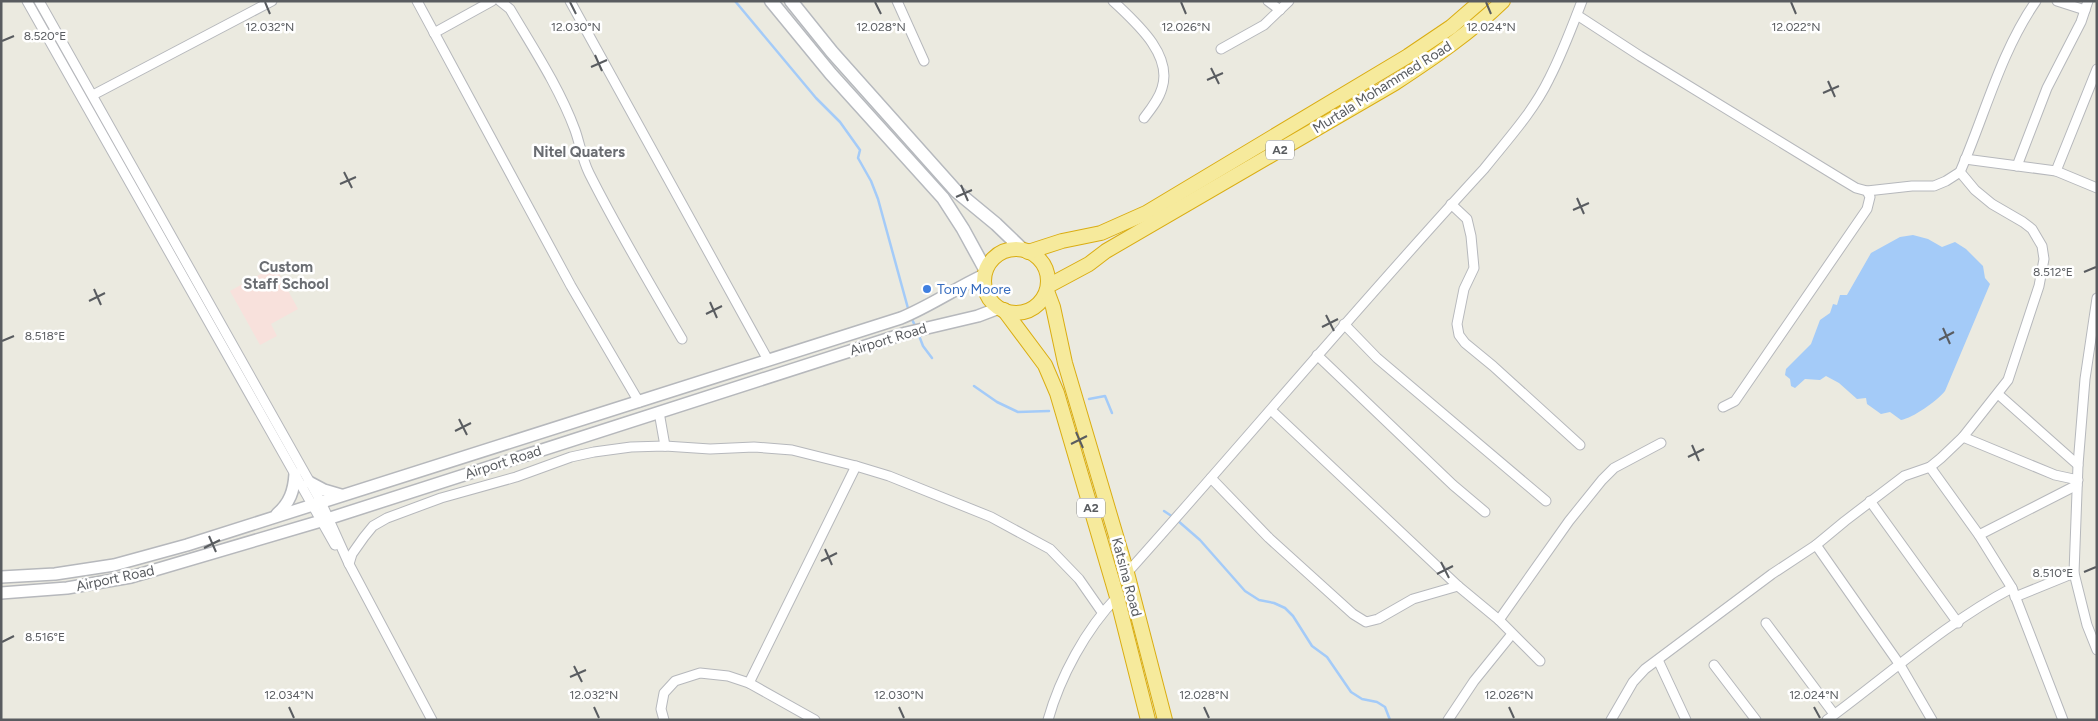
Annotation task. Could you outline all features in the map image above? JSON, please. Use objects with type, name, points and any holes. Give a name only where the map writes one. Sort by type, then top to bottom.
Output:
[{"type":"highway","name":"Murtala Mohammed Road","points":[[1025,250],[1101,233],[1146,212],[1408,56],[1451,27],[1481,1]]},
{"type":"highway","name":"Murtala Mohammed Road","points":[[1047,288],[1089,264],[1106,251],[1395,83],[1469,32],[1504,1]]},
{"type":"highway","name":"A2","points":[[1010,249],[1025,250],[1039,258],[1045,267],[1047,288],[1039,302],[1031,309],[1020,312],[1002,309],[988,296],[985,273],[992,260],[1000,253],[1010,249]]},
{"type":"highway","name":"Katsina Road","points":[[1047,288],[1065,363],[1127,573],[1165,720]]},
{"type":"highway","name":"Katsina Road","points":[[1002,309],[1045,365],[1052,378],[1117,597],[1148,720]]},
{"type":"main road","points":[[771,1],[820,61],[943,198],[963,228],[985,273]]},
{"type":"main road","points":[[791,1],[832,52],[956,191],[1025,250]]},
{"type":"street","points":[[27,1],[241,381],[295,474],[316,503]]},
{"type":"street","points":[[38,1],[93,95],[309,482],[316,503],[339,550],[348,562],[432,720]]},
{"type":"street","points":[[93,95],[272,1]]},
{"type":"street","points":[[417,1],[571,286],[639,402]]},
{"type":"street","points":[[434,32],[492,1]]},
{"type":"street","points":[[500,1],[510,9],[549,76],[575,130],[582,160],[589,174],[682,339]]},
{"type":"street","points":[[570,1],[768,360]]},
{"type":"street","points":[[897,1],[924,61]]},
{"type":"street","points":[[1113,1],[1149,40],[1163,67],[1163,87],[1144,118]]},
{"type":"street","points":[[1268,1],[1280,10]]},
{"type":"street","points":[[1221,49],[1264,25],[1289,1]]},
{"type":"street","points":[[1127,573],[1344,324],[1484,169],[1536,102],[1549,80],[1582,1]]},
{"type":"street","points":[[1577,15],[1640,56],[1841,179],[1856,188],[1867,191],[1912,186],[1934,186],[1946,182],[1960,172],[2008,52],[2020,25],[2036,1]]},
{"type":"street","points":[[2017,166],[2047,88],[2076,32],[2086,6],[2056,1]]},
{"type":"street","points":[[2056,171],[2097,69]]},
{"type":"street","points":[[1966,159],[2056,171],[2097,188]]},
{"type":"street","points":[[1611,720],[1633,682],[1645,669],[1772,574],[1816,545],[1904,476],[1930,466],[1963,437],[2008,380],[2039,286],[2044,259],[2042,246],[2032,229],[1992,204],[1975,190],[1960,172]]},
{"type":"street","points":[[1723,407],[1735,402],[1867,209],[1870,197],[1867,191]]},
{"type":"street","points":[[1451,204],[1467,219],[1472,236],[1474,268],[1464,289],[1457,324],[1459,335],[1465,343],[1580,445]]},
{"type":"street","name":"Airport Road","points":[[1,577],[55,574],[114,565],[187,545],[901,318],[923,309],[985,273]]},
{"type":"street","points":[[2097,298],[2085,379],[2078,465],[2074,573],[2086,625],[2097,650]]},
{"type":"street","name":"Airport Road","points":[[1,593],[57,589],[131,577],[324,520],[928,326],[1002,309]]},
{"type":"street","points":[[1344,324],[1377,358],[1546,501]]},
{"type":"street","points":[[1317,355],[1453,485],[1485,512]]},
{"type":"street","points":[[1998,394],[2078,465]]},
{"type":"street","points":[[1271,410],[1458,586],[1499,620],[1540,661]]},
{"type":"street","points":[[659,412],[664,446]]},
{"type":"street","points":[[1963,437],[2077,483]]},
{"type":"street","points":[[1499,620],[1602,480],[1621,463],[1661,443]]},
{"type":"street","points":[[348,562],[373,526],[387,518],[440,498],[516,477],[571,457],[621,448],[664,446],[710,449],[754,447],[792,450],[856,466],[889,476],[991,517],[1050,549],[1079,579],[1102,612]]},
{"type":"street","points":[[749,683],[856,466]]},
{"type":"street","points":[[1930,466],[1979,535],[2012,588],[2063,720]]},
{"type":"street","points":[[273,517],[288,502],[292,494],[295,474]]},
{"type":"street","points":[[1211,478],[1268,538],[1353,614],[1366,622],[1378,619],[1413,599],[1458,586]]},
{"type":"street","points":[[309,482],[329,492],[343,495]]},
{"type":"street","points":[[1979,535],[2077,483]]},
{"type":"street","points":[[1870,502],[1958,623]]},
{"type":"street","points":[[1816,545],[1900,664],[1932,720]]},
{"type":"street","points":[[2015,598],[2074,573]]},
{"type":"street","points":[[1766,622],[1831,717],[1900,664],[1994,597],[2012,588]]},
{"type":"street","points":[[1048,720],[1056,692],[1063,677],[1102,612],[1117,597]]},
{"type":"street","points":[[1448,720],[1474,681],[1512,634]]},
{"type":"street","points":[[1658,660],[1686,720]]},
{"type":"street","points":[[1714,665],[1756,720]]},
{"type":"street","points":[[664,720],[661,709],[664,693],[675,681],[700,672],[728,676],[749,683],[815,720]]},
{"type":"shaded area","points":[[275,266],[298,309],[271,324],[277,336],[260,345],[230,291]]},
{"type":"water","points":[[1913,235],[1928,239],[1942,247],[1955,242],[1966,249],[1983,266],[1985,278],[1990,284],[1945,391],[1912,416],[1901,420],[1890,412],[1881,414],[1867,404],[1866,398],[1857,399],[1839,383],[1826,376],[1820,380],[1805,379],[1795,388],[1791,386],[1790,379],[1785,375],[1786,369],[1811,344],[1820,320],[1830,313],[1833,304],[1837,305],[1840,295],[1847,295],[1871,253],[1900,237]]},
{"type":"waterway","points":[[735,1],[816,98],[840,122],[860,150],[858,158],[871,181],[878,199],[909,312]]},
{"type":"waterway","points":[[911,317],[916,328]]},
{"type":"waterway","points":[[918,333],[923,346],[932,358]]},
{"type":"waterway","points":[[974,386],[997,402],[1018,412],[1049,411]]},
{"type":"waterway","points":[[1089,399],[1105,396],[1112,413]]},
{"type":"waterway","points":[[1164,511],[1173,517]]},
{"type":"waterway","points":[[1177,520],[1200,540],[1245,591],[1259,600],[1274,603],[1285,608],[1293,616],[1312,646],[1327,657],[1351,692],[1362,699],[1377,702],[1385,707],[1390,720]]},
{"type":"place","name":"Tony Moore","points":[[927,289]]},
{"type":"district","name":"Nitel Quaters","points":[[579,152]]},
{"type":"district","name":"Custom Staff School","points":[[286,276]]}]
